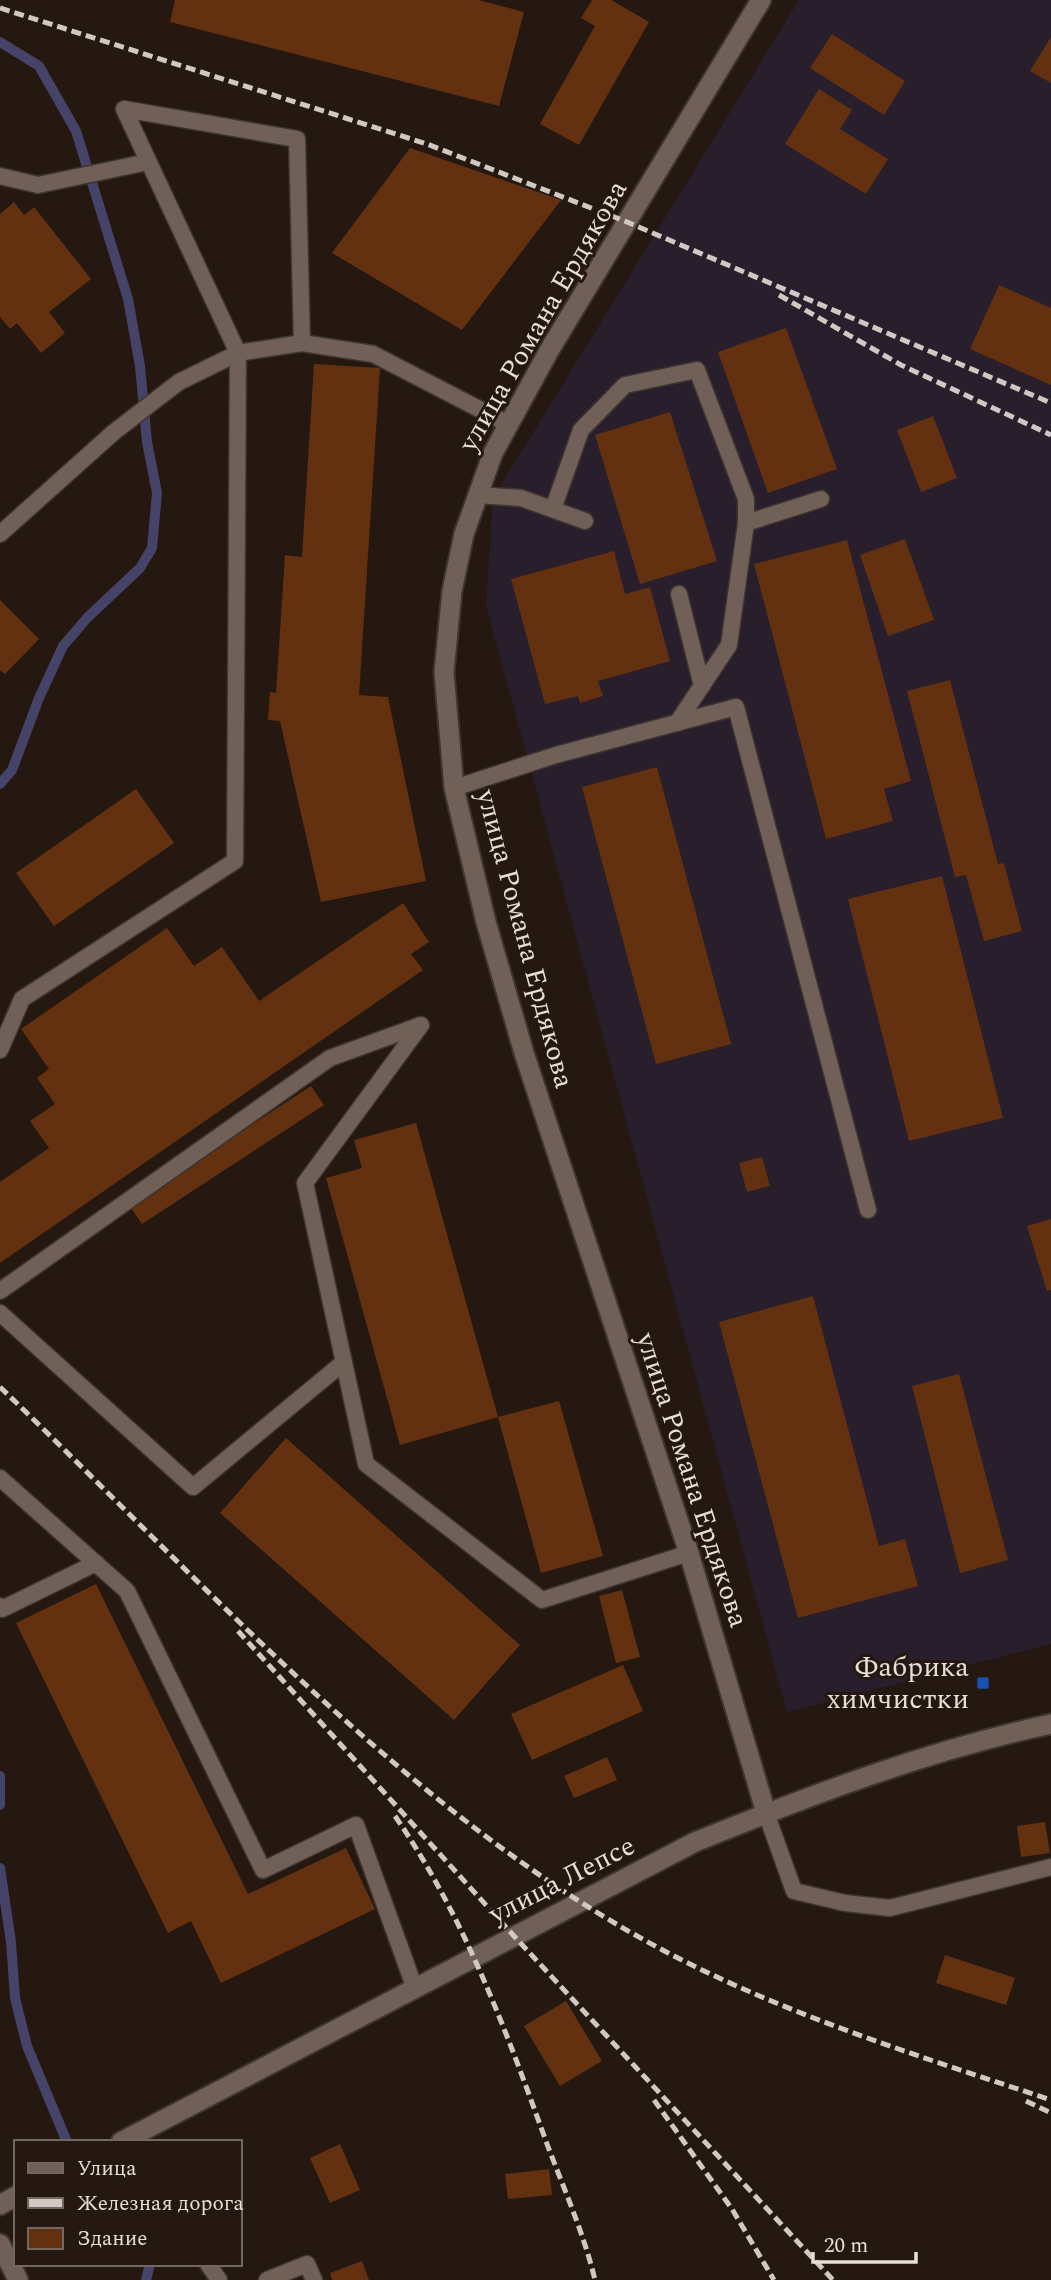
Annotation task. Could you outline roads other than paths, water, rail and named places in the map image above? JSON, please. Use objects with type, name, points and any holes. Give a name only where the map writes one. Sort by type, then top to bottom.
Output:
[{"type":"street","name":"улица Романа Ердякова","points":[[761,0],[550,349],[508,424],[477,495],[452,591],[444,672],[454,788],[486,922],[524,1053],[689,1553],[766,1813]]},
{"type":"street","name":"улица Лепсе","points":[[125,2140],[151,2134],[414,1986],[695,1842],[766,1813],[980,1739],[1051,1724]]},
{"type":"street","points":[[0,2245],[18,2280]]},
{"type":"lane","points":[[0,1051],[22,999],[235,861],[238,353],[124,109],[297,139],[302,344]]},
{"type":"lane","points":[[0,176],[38,185],[148,162]]},
{"type":"lane","points":[[0,534],[114,432],[179,382],[238,353],[302,344],[373,354],[508,424]]},
{"type":"lane","points":[[553,509],[581,430],[625,385],[697,370],[746,499],[746,523],[729,645],[677,723]]},
{"type":"lane","points":[[477,495],[521,498],[584,521]]},
{"type":"lane","points":[[746,523],[821,499]]},
{"type":"lane","points":[[679,594],[702,686]]},
{"type":"lane","points":[[454,788],[556,755],[736,708],[868,1210]]},
{"type":"lane","points":[[0,1292],[330,1058],[421,1025],[305,1183],[366,1464],[542,1600],[689,1553]]},
{"type":"lane","points":[[0,1313],[193,1487],[344,1362]]},
{"type":"lane","points":[[0,1478],[127,1591],[263,1870],[356,1825],[414,1986]]},
{"type":"lane","points":[[0,1606],[2,1609],[96,1563]]},
{"type":"lane","points":[[766,1813],[794,1891],[845,1903],[890,1908],[1051,1867]]},
{"type":"lane","points":[[267,2280],[307,2264],[314,2280]]},
{"type":"waterway","points":[[0,42],[39,66],[76,131],[128,299],[140,366],[147,442],[157,493],[152,548],[140,568],[88,617],[63,646],[39,698],[12,770],[0,784]]},
{"type":"waterway","points":[[0,1776],[0,1805]]},
{"type":"waterway","points":[[0,1868],[11,1942],[15,1998],[27,2046],[66,2140]]},
{"type":"waterway","points":[[146,2280],[150,2266]]},
{"type":"railway","points":[[0,8],[427,144],[627,222],[1051,403]]},
{"type":"railway","points":[[779,295],[901,365],[1051,435]]},
{"type":"railway","points":[[0,1387],[319,1697],[404,1771],[491,1840],[582,1903],[676,1957],[767,1999],[861,2036],[1051,2100]]},
{"type":"railway","points":[[238,1631],[514,1936],[833,2280]]},
{"type":"railway","points":[[395,1816],[442,1893],[482,1975],[573,2212],[595,2280]]},
{"type":"railway","points":[[654,2100],[732,2209],[774,2280]]},
{"type":"railway","points":[[1026,2101],[1051,2113]]},
{"type":"place","name":"Фабрика химчистки","points":[[983,1683]]}]
